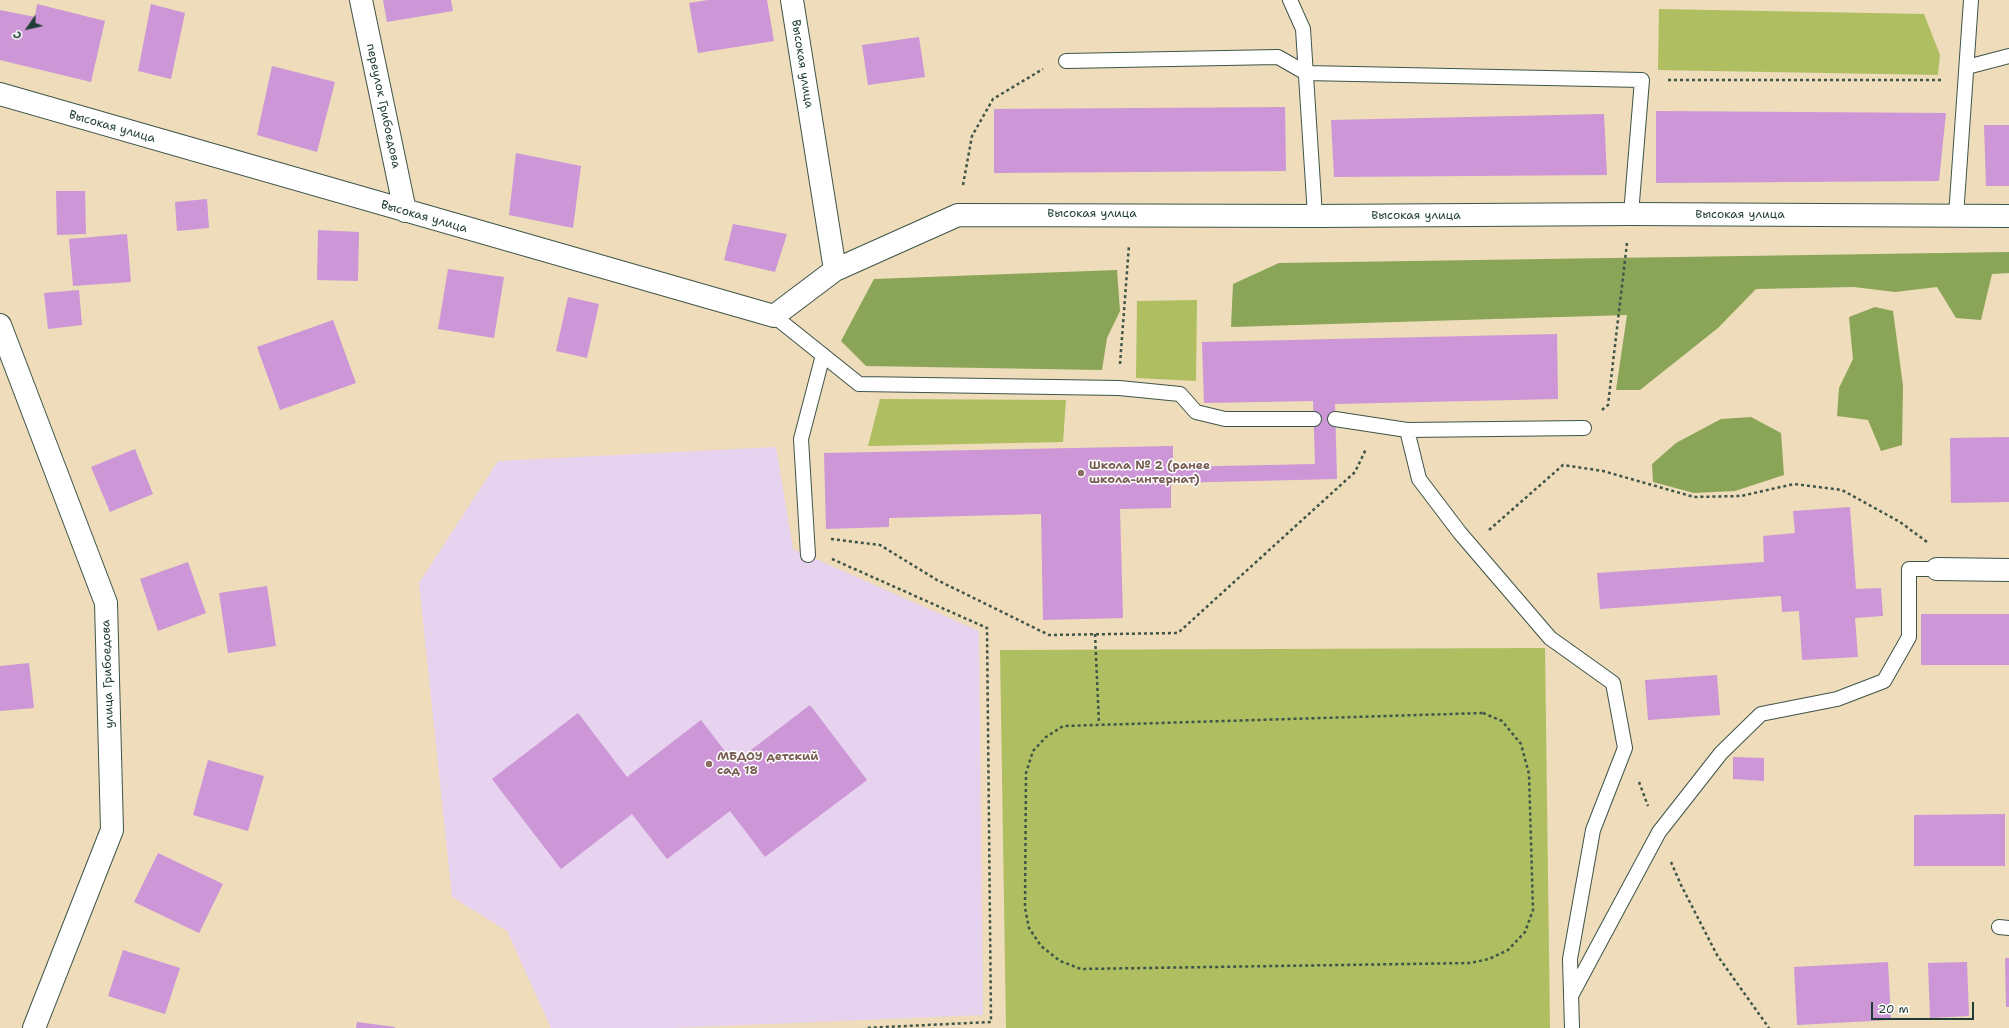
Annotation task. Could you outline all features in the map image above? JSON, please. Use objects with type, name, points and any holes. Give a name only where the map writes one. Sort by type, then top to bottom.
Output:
[{"type":"street","name":"переулок Грибоедова","points":[[361,0],[405,212]]},
{"type":"street","name":"Высокая улица","points":[[792,0],[835,270]]},
{"type":"street","name":"Высокая улица","points":[[0,94],[405,212],[774,316],[835,270],[958,215],[1315,216],[1630,214],[2009,216]]},
{"type":"street","name":"улица Грибоедова","points":[[0,325],[106,603],[112,830],[34,1028]]},
{"type":"street","points":[[1937,569],[2009,570]]},
{"type":"lane","points":[[1290,0],[1303,29],[1315,216]]},
{"type":"lane","points":[[1956,216],[1971,0]]},
{"type":"lane","points":[[1966,73],[2009,56]]},
{"type":"lane","points":[[1066,61],[1278,57],[1306,73],[1642,80],[1630,214]]},
{"type":"lane","points":[[774,316],[859,384],[1119,388],[1180,394],[1196,412],[1225,419],[1314,419]]},
{"type":"lane","points":[[808,556],[801,439],[823,355]]},
{"type":"lane","points":[[1335,419],[1407,430],[1584,428]]},
{"type":"lane","points":[[1407,430],[1420,479],[1471,546],[1550,638],[1613,683],[1624,748],[1593,830],[1570,959],[1572,1028]]},
{"type":"lane","points":[[1571,996],[1659,832],[1721,753],[1761,714],[1837,700],[1884,681],[1909,637],[1909,569],[1937,569]]},
{"type":"path","points":[[958,215],[972,136],[993,99],[1040,70],[1066,61]]},
{"type":"path","points":[[1642,80],[1966,73]]},
{"type":"path","points":[[1584,428],[1608,405],[1630,214]]},
{"type":"path","points":[[1120,367],[1128,253]]},
{"type":"path","points":[[825,538],[880,545],[937,580],[1049,634],[1178,633],[1355,472],[1376,426]]},
{"type":"path","points":[[1471,546],[1563,465],[1603,471],[1694,497],[1741,496],[1794,484],[1842,490],[1900,522],[1964,569]]},
{"type":"path","points":[[827,558],[987,628],[991,1022],[865,1028]]},
{"type":"path","points":[[1095,634],[1099,724]]},
{"type":"path","points":[[1483,713],[1502,721],[1520,744],[1529,774],[1533,910],[1525,932],[1508,950],[1489,959],[1470,963],[1081,969],[1060,960],[1041,946],[1029,928],[1025,908],[1026,773],[1033,751],[1046,736],[1063,726],[1099,724],[1483,713]]},
{"type":"path","points":[[1624,748],[1681,885],[1717,955],[1769,1028]]},
{"type":"shaded area","name":"МБДОУ детский сад 18","points":[[776,447],[793,549],[979,631],[983,1015],[673,1028],[551,1028],[507,931],[452,897],[419,583],[498,461]]},
{"type":"green space","points":[[1659,9],[1924,14],[1940,55],[1938,75],[1658,70]]},
{"type":"green space","points":[[2009,252],[2009,273],[1992,274],[1981,320],[1956,318],[1937,287],[1895,292],[1854,287],[1756,289],[1718,328],[1640,390],[1616,390],[1627,315],[1231,327],[1233,284],[1279,263]]},
{"type":"green space","points":[[1117,270],[1120,311],[1107,338],[1102,370],[866,366],[841,341],[874,279]]},
{"type":"green space","points":[[1197,300],[1196,381],[1136,378],[1137,301]]},
{"type":"green space","points":[[1875,307],[1893,311],[1903,386],[1902,445],[1881,451],[1868,420],[1837,416],[1839,388],[1853,359],[1849,317]]},
{"type":"green space","points":[[880,399],[1066,400],[1063,442],[868,446]]},
{"type":"green space","points":[[1751,417],[1781,433],[1784,475],[1735,491],[1694,493],[1653,482],[1652,464],[1676,443],[1721,419]]},
{"type":"green space","points":[[1545,648],[1550,1028],[1006,1028],[1000,650]]},
{"type":"building","points":[[383,0],[451,0],[453,11],[387,22]]},
{"type":"building","points":[[708,0],[767,0],[774,41],[698,53],[689,3]]},
{"type":"building","points":[[37,4],[105,21],[91,82],[0,60],[0,10],[35,17]]},
{"type":"building","points":[[151,4],[185,13],[171,79],[138,71]]},
{"type":"building","points":[[919,37],[925,77],[868,85],[862,45]]},
{"type":"building","points":[[272,66],[335,82],[317,152],[257,135]]},
{"type":"building","points":[[1285,107],[1286,171],[994,173],[994,109]]},
{"type":"building","points":[[1656,111],[1946,113],[1939,181],[1656,183]]},
{"type":"building","points":[[1604,114],[1607,175],[1334,177],[1331,120]]},
{"type":"building","points":[[1984,125],[2009,125],[2009,186],[1986,186]]},
{"type":"building","points":[[516,153],[581,166],[573,228],[509,215]]},
{"type":"building","points":[[56,191],[85,191],[86,234],[57,235]]},
{"type":"building","points":[[207,199],[209,228],[177,231],[175,202]]},
{"type":"building","points":[[733,224],[787,234],[775,272],[724,260]]},
{"type":"building","points":[[318,230],[359,232],[358,281],[317,280]]},
{"type":"building","points":[[127,234],[131,282],[73,286],[69,239]]},
{"type":"building","points":[[448,269],[504,277],[494,338],[438,329]]},
{"type":"building","points":[[79,290],[82,325],[48,329],[44,293]]},
{"type":"building","points":[[568,297],[599,304],[587,358],[556,351]]},
{"type":"building","points":[[333,320],[356,383],[280,410],[257,347]]},
{"type":"building","name":"Школа № 2 (ранее школа-интернат)","points":[[1557,334],[1558,399],[1335,404],[1337,479],[1171,483],[1171,508],[1120,509],[1123,618],[1043,620],[1041,514],[889,518],[889,527],[826,529],[824,453],[1173,446],[1173,467],[1315,464],[1313,401],[1204,403],[1202,342]]},
{"type":"building","points":[[2009,437],[2009,502],[1951,503],[1950,438]]},
{"type":"building","points":[[135,449],[153,494],[110,512],[91,467]]},
{"type":"building","points":[[1850,507],[1856,589],[1881,588],[1883,616],[1855,618],[1858,657],[1802,660],[1799,611],[1782,612],[1781,596],[1600,609],[1597,573],[1764,562],[1763,536],[1795,533],[1793,511]]},
{"type":"building","points":[[188,562],[206,613],[158,631],[140,579]]},
{"type":"building","points":[[267,586],[276,646],[228,653],[219,593]]},
{"type":"building","points":[[1921,614],[2009,614],[2009,665],[1921,665]]},
{"type":"building","points":[[29,663],[34,708],[0,711],[0,666]]},
{"type":"building","points":[[1717,675],[1720,715],[1648,720],[1645,680]]},
{"type":"building","points":[[810,705],[867,780],[765,857],[730,811],[667,859],[632,814],[561,869],[492,779],[578,713],[627,777],[701,720],[734,763]]},
{"type":"building","points":[[1733,757],[1764,758],[1764,781],[1733,779]]},
{"type":"building","points":[[208,760],[264,776],[248,831],[193,815]]},
{"type":"building","points":[[2005,814],[2005,866],[1914,866],[1914,815]]},
{"type":"building","points":[[158,853],[223,884],[199,933],[134,902]]},
{"type":"building","points":[[123,950],[180,968],[165,1014],[108,996]]},
{"type":"building","points":[[2005,958],[2009,958],[2009,1007],[2006,1007]]},
{"type":"building","points":[[1888,962],[1891,1020],[1797,1025],[1794,967]]},
{"type":"building","points":[[1967,962],[1969,1016],[1930,1018],[1928,963]]},
{"type":"building","points":[[357,1022],[395,1027],[395,1028],[356,1028]]},
{"type":"place","name":"Школа № 2 (ранее школа-интернат)","points":[[1081,473]]},
{"type":"place","name":"МБДОУ детский сад 18","points":[[709,764]]}]
